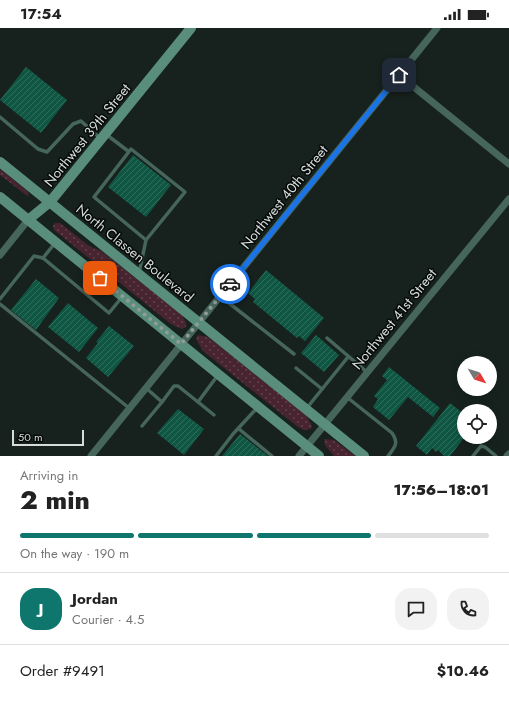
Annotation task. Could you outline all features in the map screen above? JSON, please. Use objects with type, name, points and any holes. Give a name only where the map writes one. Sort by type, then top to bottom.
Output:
[{"type":"main road","name":"Northwest 39th Street","points":[[28,220],[50,202],[191,28]]},
{"type":"main road","name":"North Classen Boulevard","points":[[0,162],[364,456]]},
{"type":"main road","points":[[0,197],[319,456]]},
{"type":"street","name":"Northwest 40th Street","points":[[91,456],[438,28]]},
{"type":"street","points":[[399,75],[509,164]]},
{"type":"street","name":"Northwest 41st Street","points":[[300,456],[509,199]]},
{"type":"street","name":"Northwest 39th Street","points":[[0,255],[28,220]]},
{"type":"lane","points":[[0,117],[38,149],[47,152],[73,124],[81,121],[103,136],[130,150],[185,191],[146,240],[138,274]]},
{"type":"lane","points":[[130,150],[94,197],[146,240]]},
{"type":"lane","points":[[43,258],[56,242]]},
{"type":"lane","points":[[0,299],[34,256],[43,258],[109,313],[123,296]]},
{"type":"lane","points":[[220,296],[294,354]]},
{"type":"lane","points":[[0,304],[129,408]]},
{"type":"lane","points":[[327,338],[368,373]]},
{"type":"lane","points":[[306,409],[348,357]]},
{"type":"lane","points":[[296,368],[322,388]]},
{"type":"lane","points":[[198,402],[219,374]]},
{"type":"lane","points":[[142,426],[174,386],[178,386],[214,415]]},
{"type":"lane","points":[[146,388],[162,402]]},
{"type":"lane","points":[[348,398],[392,434],[396,439],[396,445],[388,456]]},
{"type":"lane","points":[[216,456],[258,407]]},
{"type":"lane","points":[[239,429],[272,456]]},
{"type":"lane","points":[[473,456],[481,446],[496,456]]},
{"type":"shaded area","points":[[0,169],[28,192],[29,196],[0,175]]},
{"type":"shaded area","points":[[55,223],[60,223],[89,246],[101,251],[182,315],[186,323],[186,327],[182,329],[171,324],[54,230],[53,226]]},
{"type":"shaded area","points":[[198,335],[208,337],[306,415],[312,426],[311,429],[304,430],[298,427],[203,351],[196,339]]},
{"type":"shaded area","points":[[324,439],[334,440],[355,456],[334,456],[325,445]]},
{"type":"building","points":[[26,67],[67,100],[41,133],[0,100]]},
{"type":"building","points":[[133,155],[171,185],[146,217],[108,187]]},
{"type":"building","points":[[266,270],[324,318],[305,341],[299,336],[297,338],[253,302],[255,299],[248,293]]},
{"type":"building","points":[[36,279],[59,298],[36,330],[11,310]]},
{"type":"building","points":[[68,303],[98,328],[79,352],[48,327]]},
{"type":"building","points":[[109,326],[134,346],[108,377],[86,358],[98,343],[96,342]]},
{"type":"building","points":[[316,335],[339,355],[324,372],[301,353]]},
{"type":"building","points":[[389,367],[440,408],[433,417],[408,397],[389,420],[373,407],[378,399],[374,396],[387,380],[382,376]]},
{"type":"building","points":[[450,403],[457,408],[457,444],[459,444],[450,456],[444,456],[438,450],[436,452],[432,448],[427,455],[416,446]]},
{"type":"building","points":[[178,409],[204,429],[184,455],[157,433]]},
{"type":"building","points":[[240,434],[268,456],[222,456]]},
{"type":"way so far","points":[[100,278],[181,344],[230,284]]},
{"type":"route","points":[[230,284],[399,75]]}]
